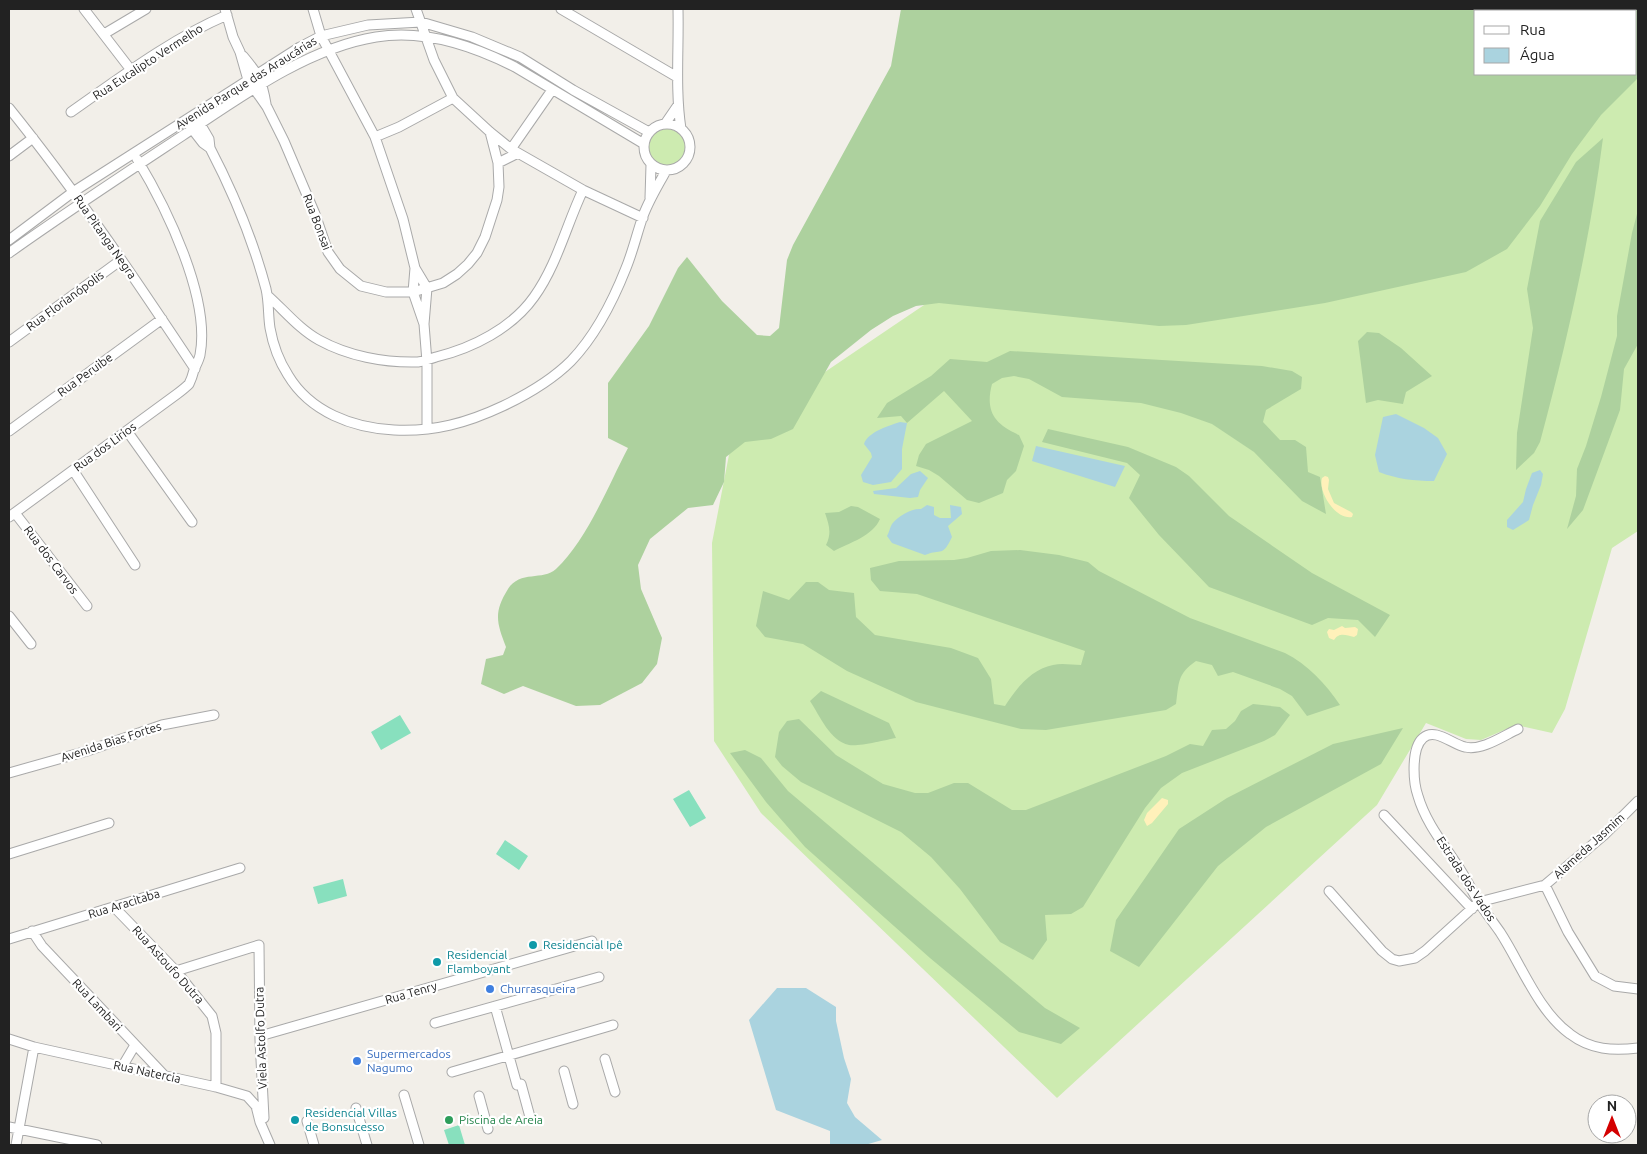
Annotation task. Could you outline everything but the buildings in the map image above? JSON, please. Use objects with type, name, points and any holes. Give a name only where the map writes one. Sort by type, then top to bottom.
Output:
[{"type":"street","points":[[84,9],[131,70]]},
{"type":"street","points":[[104,34],[146,9]]},
{"type":"street","points":[[313,9],[321,36],[375,137],[403,219],[415,268],[427,288],[424,324],[427,360],[427,429]]},
{"type":"street","points":[[416,9],[439,71],[454,98],[490,132],[514,151],[583,190],[643,218]]},
{"type":"street","points":[[561,9],[676,77]]},
{"type":"street","points":[[678,9],[676,77],[681,129]]},
{"type":"street","points":[[226,12],[232,37],[240,52],[258,74],[263,84],[267,107]]},
{"type":"street","name":"Rua Eucalipto Vermelho","points":[[71,112],[131,70],[226,12]]},
{"type":"street","name":"Avenida Parque das Araucárias","points":[[9,240],[73,192],[300,47],[321,36],[368,25],[421,22],[472,37],[520,57],[573,90],[649,132]]},
{"type":"street","name":"Avenida Parque das Araucárias","points":[[9,254],[81,202],[263,84],[329,49],[377,37],[426,38],[460,45],[496,57],[644,144]]},
{"type":"street","points":[[240,52],[248,80],[267,107]]},
{"type":"street","points":[[498,163],[514,151],[552,90]]},
{"type":"street","points":[[375,137],[399,127],[454,98]]},
{"type":"street","points":[[665,124],[678,105]]},
{"type":"street","name":"Rua Bonsai","points":[[267,107],[302,182],[328,252],[350,278],[361,286],[386,292],[413,292],[443,283],[457,274],[477,253],[492,220],[499,187],[498,163],[490,132]]},
{"type":"street","name":"Rua Pitanga Negra","points":[[9,108],[81,202],[162,319],[194,369]]},
{"type":"street","points":[[195,115],[209,139],[210,148],[240,209],[253,245],[267,295],[270,329],[280,360],[298,390],[311,402],[327,413],[363,427],[402,431],[463,423],[509,403],[541,384],[570,362],[585,344],[613,298],[627,266],[650,201],[666,170]]},
{"type":"street","points":[[186,120],[203,143],[210,148]]},
{"type":"street","points":[[665,124],[674,125],[681,129],[689,142],[688,156],[679,168],[657,169],[646,159],[644,144],[649,132],[656,126],[665,124]]},
{"type":"street","points":[[9,156],[33,138]]},
{"type":"street","name":"Rua dos Lirios","points":[[12,515],[189,384],[200,357],[199,311],[196,291],[188,266],[174,233],[133,153]]},
{"type":"street","points":[[650,201],[652,165]]},
{"type":"street","points":[[267,295],[306,331],[319,340],[361,356],[382,360],[420,362],[462,350],[514,320],[524,310],[550,270],[583,190]]},
{"type":"street","points":[[41,216],[48,225]]},
{"type":"street","name":"Rua Florianópolis","points":[[9,342],[121,260]]},
{"type":"street","points":[[415,268],[413,292],[424,324]]},
{"type":"street","name":"Rua Peruibe","points":[[9,431],[162,319]]},
{"type":"street","points":[[127,431],[192,522]]},
{"type":"street","points":[[73,470],[136,564]]},
{"type":"street","name":"Rua dos Carvos","points":[[12,515],[87,606]]},
{"type":"street","points":[[9,616],[31,644]]},
{"type":"street","name":"Avenida Bias Fortes","points":[[9,773],[87,751],[162,725],[214,715]]},
{"type":"street","name":"Estrada dos Vados","points":[[1518,729],[1479,747],[1471,748],[1460,746],[1438,735],[1428,735],[1423,738],[1417,749],[1414,768],[1415,783],[1422,808],[1433,829],[1500,933],[1542,1004],[1560,1026],[1569,1034],[1592,1046],[1605,1049],[1638,1048]]},
{"type":"street","name":"Alameda Jasmim","points":[[1479,902],[1544,886],[1604,834],[1638,801]]},
{"type":"street","points":[[1384,815],[1472,909]]},
{"type":"street","points":[[9,854],[109,823]]},
{"type":"street","name":"Rua Aracitaba","points":[[9,939],[115,908],[240,868]]},
{"type":"street","points":[[1544,886],[1568,932],[1595,976],[1614,986],[1638,989]]},
{"type":"street","points":[[1329,892],[1382,951],[1392,959],[1399,961],[1415,958],[1425,951],[1479,902]]},
{"type":"street","name":"Rua Astoufo Dutra","points":[[115,908],[176,971],[206,1006],[212,1016],[216,1033],[216,1087]]},
{"type":"street","name":"Rua Lambari","points":[[32,931],[42,946],[164,1076]]},
{"type":"street","name":"Rua Tenry","points":[[260,1036],[592,941]]},
{"type":"street","name":"Viela Astolfo Dutra","points":[[176,971],[259,945],[264,1131]]},
{"type":"street","points":[[435,1023],[599,977]]},
{"type":"street","points":[[495,1006],[509,1056],[530,1117]]},
{"type":"street","points":[[452,1072],[613,1025]]},
{"type":"street","name":"Rua Natercia","points":[[9,1039],[34,1047],[216,1087],[247,1096],[256,1106],[260,1122],[270,1145]]},
{"type":"street","points":[[122,1067],[135,1046]]},
{"type":"street","points":[[16,1145],[34,1047]]},
{"type":"street","points":[[605,1059],[615,1092]]},
{"type":"street","points":[[564,1071],[573,1104]]},
{"type":"street","points":[[404,1095],[419,1145]]},
{"type":"street","points":[[478,1096],[488,1130]]},
{"type":"street","points":[[356,1108],[367,1145]]},
{"type":"street","points":[[307,1121],[314,1145]]},
{"type":"street","points":[[9,1127],[97,1145]]},
{"type":"green space","points":[[901,9],[1638,9],[1638,78],[1601,115],[1572,154],[1540,206],[1507,249],[1466,272],[1325,303],[1186,325],[1159,326],[939,303],[916,306],[893,316],[871,330],[831,362],[793,429],[771,439],[745,442],[726,457],[724,482],[713,505],[688,508],[650,539],[638,565],[641,589],[662,638],[657,664],[642,683],[600,705],[576,706],[523,686],[504,694],[481,684],[486,659],[503,655],[506,647],[500,631],[498,618],[503,597],[513,583],[525,577],[551,573],[567,557],[578,543],[596,512],[628,448],[608,438],[608,383],[649,326],[678,268],[687,257],[722,301],[757,335],[770,336],[779,328],[787,260],[793,245],[891,66]]},
{"type":"green space","points":[[1637,10],[1638,531],[1612,548],[1565,709],[1552,733],[1516,725],[1481,740],[1466,739],[1426,723],[1377,805],[1057,1098],[761,813],[714,741],[712,543],[733,434],[930,301],[1588,75],[1637,75]]},
{"type":"green space","points":[[667,129],[674,130],[680,135],[685,141],[685,155],[680,161],[674,166],[667,167],[660,166],[654,161],[649,155],[648,148],[649,141],[654,135],[660,130]]},
{"type":"green space","points":[[1603,138],[1584,253],[1550,404],[1540,442],[1534,453],[1516,470],[1517,433],[1533,328],[1527,289],[1540,221],[1576,162]]},
{"type":"green space","points":[[1638,210],[1638,344],[1624,369],[1620,410],[1583,510],[1567,529],[1576,496],[1577,469],[1601,397],[1617,336],[1617,316]]},
{"type":"green space","points":[[1367,332],[1379,333],[1401,348],[1432,376],[1406,392],[1403,404],[1378,400],[1366,403],[1358,341]]},
{"type":"green space","points":[[1010,351],[1262,366],[1292,371],[1302,377],[1301,389],[1266,410],[1263,422],[1280,440],[1295,440],[1306,447],[1308,472],[1320,477],[1326,514],[1302,501],[1254,452],[1212,424],[1181,413],[1141,403],[1062,397],[1029,379],[1014,376],[1002,378],[992,384],[990,402],[994,416],[1003,426],[1019,435],[1024,446],[1016,471],[1007,480],[1003,493],[979,503],[967,500],[939,476],[929,470],[916,466],[919,455],[926,444],[972,421],[944,391],[907,423],[901,416],[877,418],[887,403],[931,376],[950,359],[987,362]]},
{"type":"green space","points":[[1048,429],[1128,447],[1176,467],[1189,476],[1229,516],[1312,573],[1390,615],[1375,637],[1358,620],[1328,618],[1312,625],[1209,587],[1159,535],[1129,498],[1140,475],[1127,463],[1042,442]]},
{"type":"green space","points":[[851,506],[858,507],[880,519],[872,530],[834,551],[826,545],[829,525],[825,513],[839,512]]},
{"type":"green space","points":[[1020,550],[1059,555],[1088,562],[1099,571],[1190,618],[1285,653],[1315,675],[1340,705],[1307,716],[1292,696],[1280,689],[1233,672],[1218,676],[1212,665],[1196,661],[1182,675],[1176,704],[1166,710],[1046,730],[1021,729],[916,702],[847,671],[803,644],[765,637],[756,626],[763,591],[789,600],[806,582],[818,582],[829,590],[854,593],[856,617],[875,635],[951,648],[978,658],[991,679],[994,704],[1005,706],[1031,675],[1053,665],[1081,665],[1085,651],[917,594],[880,591],[871,580],[870,568],[899,561],[954,560],[991,551]]},
{"type":"green space","points":[[821,691],[889,723],[896,738],[859,745],[842,743],[826,727],[810,701]]},
{"type":"green space","points":[[1253,704],[1280,707],[1290,715],[1275,735],[1182,773],[1161,788],[1145,808],[1083,907],[1071,914],[1045,915],[1047,940],[1033,960],[1000,942],[960,889],[931,857],[901,832],[801,782],[782,766],[775,757],[779,732],[787,721],[799,719],[836,755],[883,784],[915,793],[928,793],[954,783],[968,783],[1012,810],[1026,810],[1166,756],[1190,744],[1203,746],[1212,730],[1226,729],[1235,721],[1241,711]]},
{"type":"green space","points":[[400,715],[411,733],[381,750],[371,732]]},
{"type":"green space","points":[[1403,728],[1381,764],[1266,827],[1218,866],[1139,967],[1110,951],[1116,920],[1179,829],[1227,798],[1333,744]]},
{"type":"green space","points":[[745,750],[761,758],[788,791],[1045,1008],[1080,1028],[1061,1044],[1019,1032],[930,958],[805,847],[766,802],[730,753]]},
{"type":"green space","points":[[689,790],[706,818],[690,827],[673,799]]},
{"type":"green space","points":[[505,840],[528,856],[519,870],[496,854]]},
{"type":"green space","points":[[343,879],[347,896],[318,904],[313,887]]},
{"type":"green space","points":[[459,1125],[465,1145],[449,1145],[444,1130]]},
{"type":"sand","points":[[1325,476],[1329,480],[1328,489],[1334,503],[1351,512],[1353,514],[1352,517],[1346,517],[1334,510],[1326,498],[1321,484],[1322,478]]},
{"type":"sand","points":[[1342,626],[1345,628],[1355,627],[1358,629],[1357,635],[1354,637],[1340,635],[1334,640],[1329,638],[1327,632],[1329,629],[1334,630]]},
{"type":"sand","points":[[1162,798],[1168,800],[1168,804],[1152,823],[1147,826],[1144,820],[1147,813]]},
{"type":"water","points":[[1396,414],[1424,428],[1438,438],[1447,454],[1434,481],[1406,479],[1379,472],[1375,455],[1383,417]]},
{"type":"water","points":[[900,422],[907,423],[902,449],[902,469],[891,482],[873,485],[863,482],[861,475],[872,457],[864,444],[866,440],[879,430]]},
{"type":"water","points":[[1036,446],[1125,466],[1115,487],[1032,461]]},
{"type":"water","points":[[1540,470],[1543,474],[1541,485],[1529,520],[1513,530],[1507,527],[1507,520],[1523,502],[1532,473]]},
{"type":"water","points":[[920,471],[928,478],[918,497],[910,498],[874,494],[873,491],[896,488],[911,474]]},
{"type":"water","points":[[927,505],[934,507],[934,515],[940,518],[951,518],[950,505],[961,507],[962,514],[948,526],[952,537],[946,548],[925,555],[892,543],[887,536],[891,525],[905,513],[921,509]]},
{"type":"water","points":[[777,988],[806,988],[836,1007],[836,1021],[844,1058],[851,1079],[847,1103],[855,1117],[882,1140],[865,1145],[830,1145],[830,1131],[776,1110],[749,1020]]},
{"type":"place","name":"Residencial Ipê","points":[[533,945]]},
{"type":"place","name":"Residencial Flamboyant","points":[[437,962]]},
{"type":"place","name":"Churrasqueira","points":[[490,989]]},
{"type":"place","name":"Supermercados Nagumo","points":[[357,1061]]},
{"type":"place","name":"Residencial Villas de Bonsucesso","points":[[295,1120]]},
{"type":"place","name":"Piscina de Areia","points":[[449,1120]]}]
